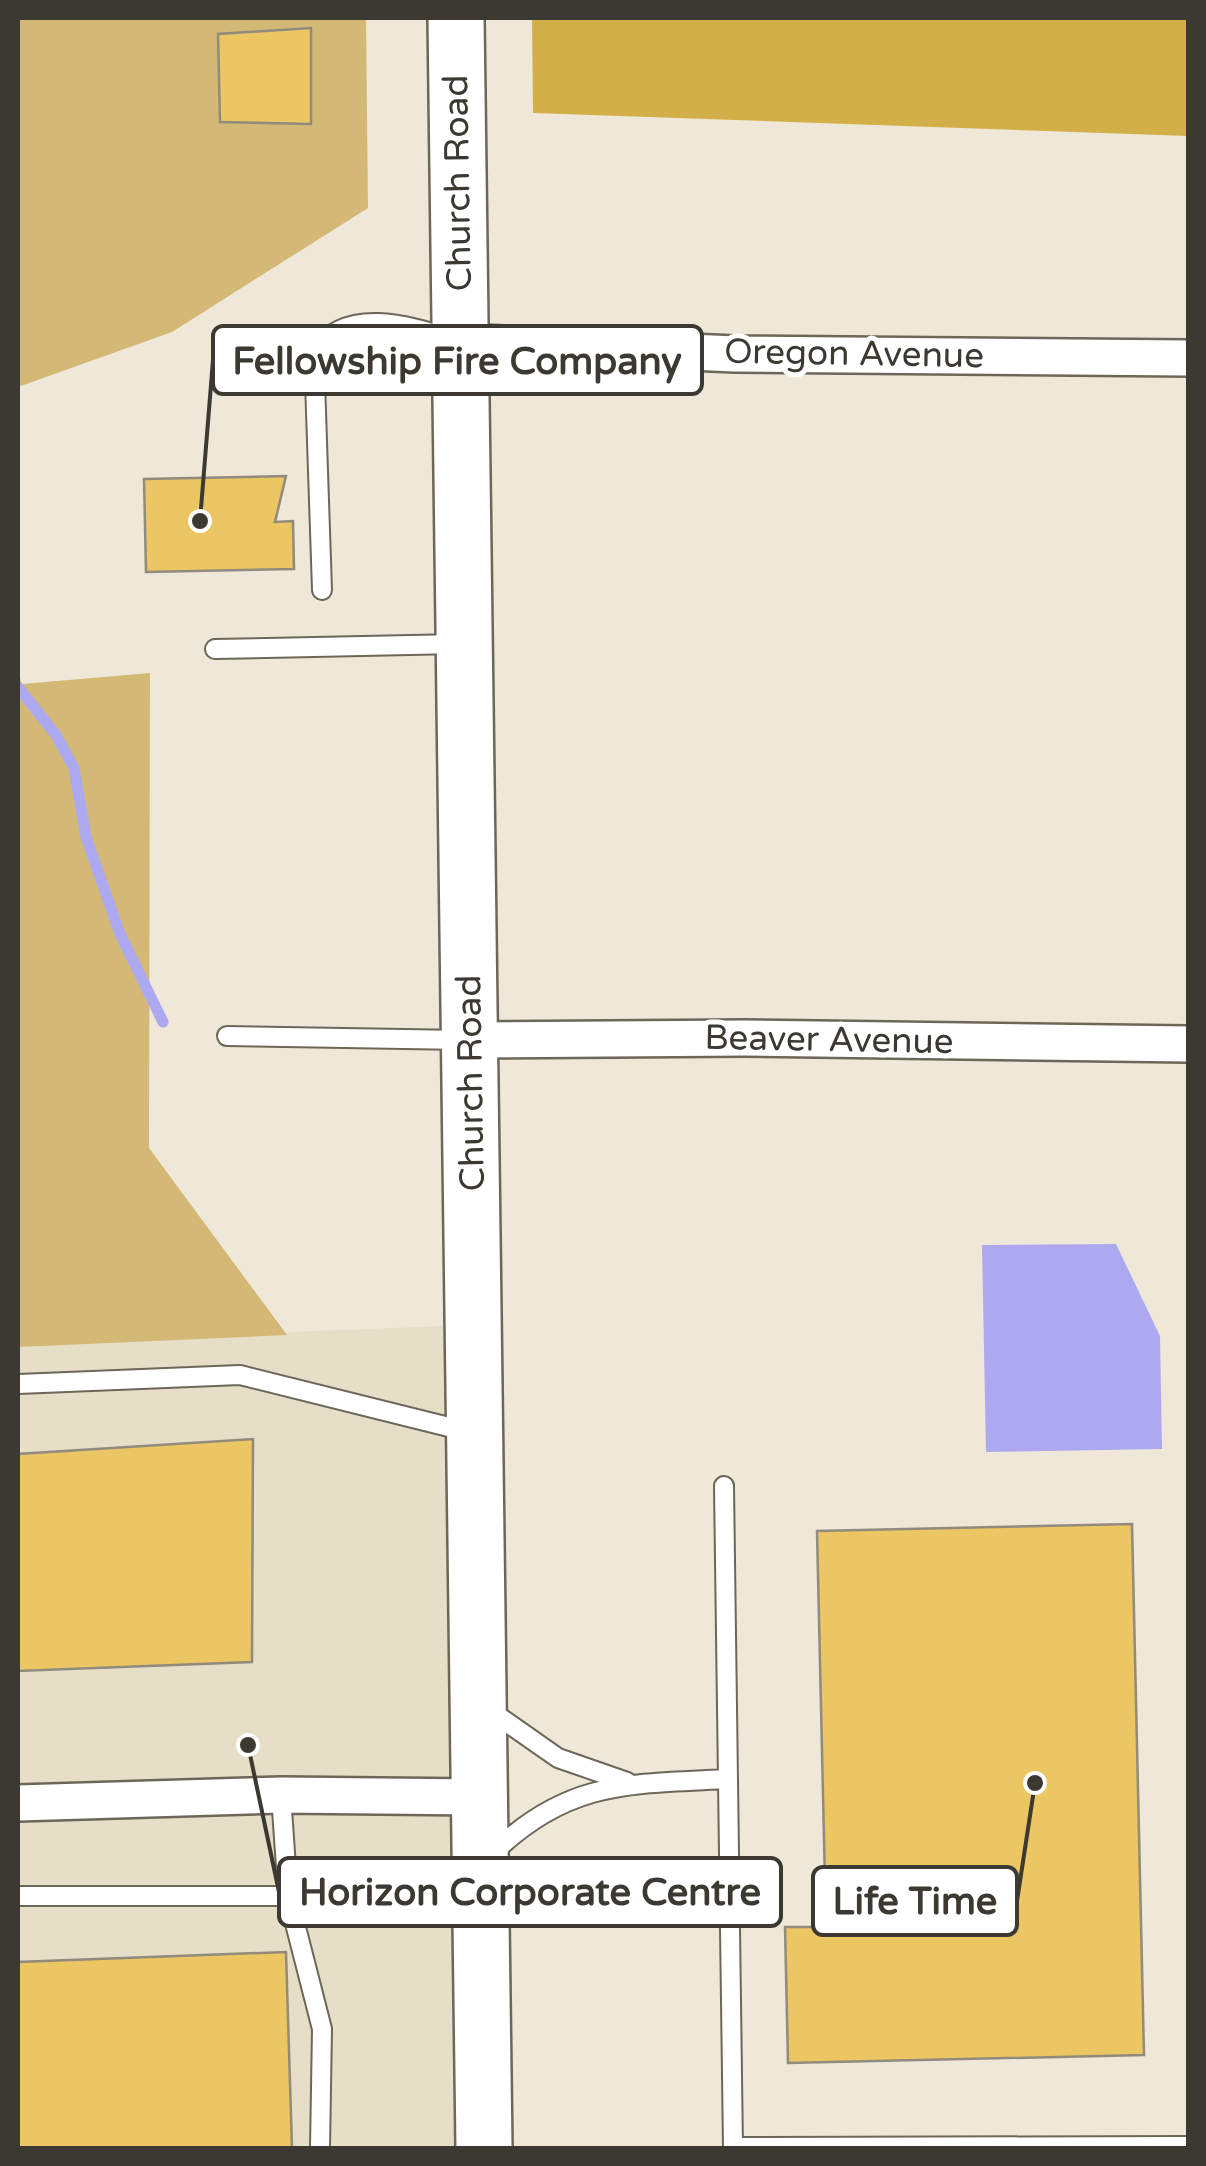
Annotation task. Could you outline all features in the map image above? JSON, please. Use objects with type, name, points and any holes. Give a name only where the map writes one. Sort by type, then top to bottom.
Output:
[{"type":"main road","name":"Church Road","points":[[456,18],[484,2148]]},
{"type":"street","name":"Oregon Avenue","points":[[460,342],[735,354],[1188,358]]},
{"type":"street","name":"Beaver Avenue","points":[[470,1040],[745,1038],[1188,1044]]},
{"type":"street","points":[[18,1803],[281,1795],[480,1796]]},
{"type":"lane","points":[[322,590],[314,352],[324,338],[341,330],[381,322],[460,342]]},
{"type":"lane","points":[[215,649],[464,644]]},
{"type":"lane","points":[[227,1036],[470,1040]]},
{"type":"lane","points":[[18,1384],[240,1375],[474,1433]]},
{"type":"lane","points":[[724,1486],[733,2148],[1188,2146]]},
{"type":"lane","points":[[478,1702],[558,1758],[632,1784]]},
{"type":"lane","points":[[480,1866],[544,1810],[575,1796],[632,1784],[728,1779]]},
{"type":"lane","points":[[281,1795],[288,1896],[322,2028],[320,2148]]},
{"type":"lane","points":[[18,1896],[288,1896]]},
{"type":"shaded area","points":[[18,18],[366,18],[368,208],[172,332],[18,387]]},
{"type":"shaded area","points":[[532,18],[1188,18],[1188,136],[533,113]]},
{"type":"shaded area","points":[[18,672],[22,684],[150,673],[149,1148],[287,1335],[18,1347]]},
{"type":"shaded area","points":[[1116,1244],[1160,1336],[1162,1449],[986,1452],[982,1245]]},
{"type":"shaded area","points":[[473,1325],[484,2148],[18,2148],[18,1342]]},
{"type":"building","points":[[311,28],[311,124],[220,122],[218,34]]},
{"type":"building","points":[[286,476],[275,522],[293,521],[294,569],[146,572],[144,479]]},
{"type":"building","points":[[253,1439],[252,1662],[18,1671],[18,1454]]},
{"type":"building","points":[[1132,1524],[1144,2055],[788,2063],[785,1927],[826,1927],[817,1531]]},
{"type":"building","points":[[286,1952],[292,2148],[18,2148],[18,1962]]},
{"type":"waterway","points":[[18,687],[56,735],[74,768],[86,837],[120,934],[163,1022]]},
{"type":"place","name":"Fellowship Fire Company","points":[[200,521]]},
{"type":"place","name":"Horizon Corporate Centre","points":[[248,1745]]},
{"type":"place","name":"Life Time","points":[[1035,1783]]}]
